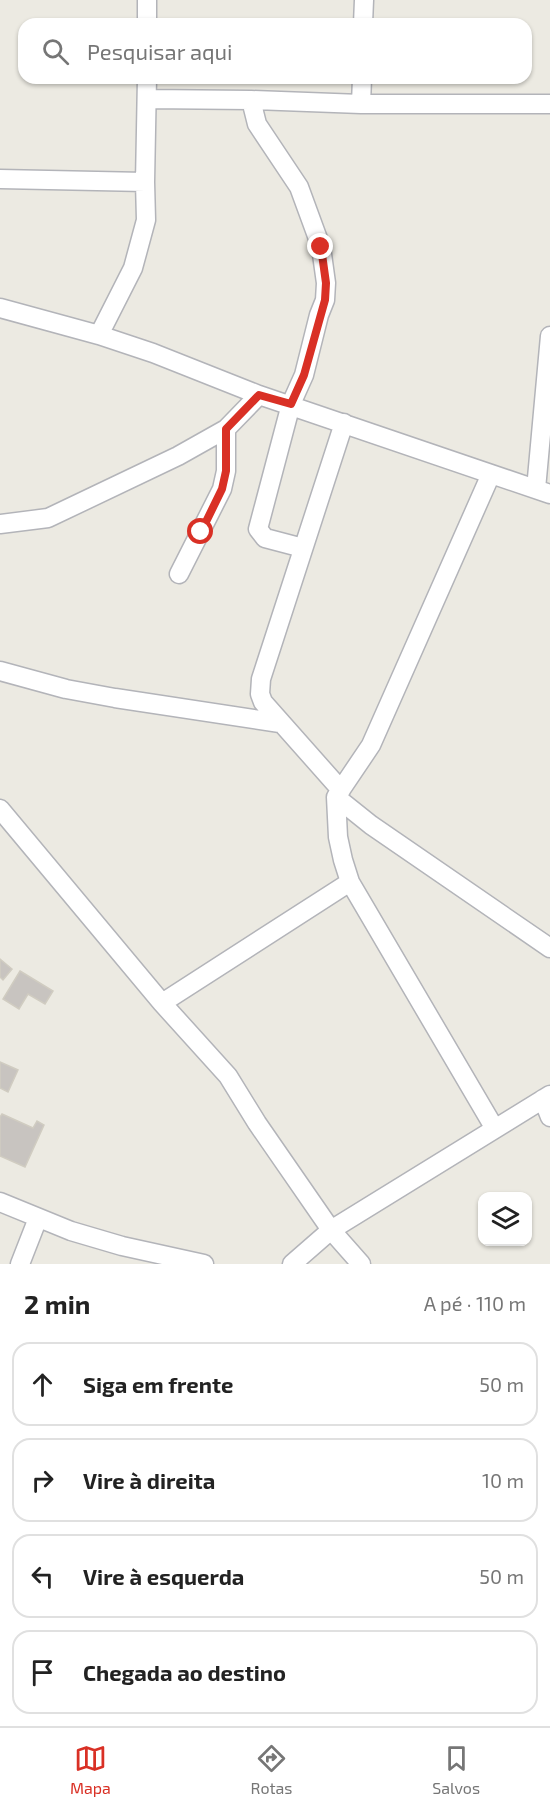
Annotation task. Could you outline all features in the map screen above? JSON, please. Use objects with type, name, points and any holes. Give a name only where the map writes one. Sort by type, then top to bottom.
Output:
[{"type":"street","points":[[147,0],[147,18]]},
{"type":"street","points":[[363,18],[364,0]]},
{"type":"street","points":[[99,335],[133,268],[146,220],[147,84]]},
{"type":"street","points":[[361,104],[362,84]]},
{"type":"street","points":[[147,99],[361,104],[550,104]]},
{"type":"street","points":[[251,100],[257,124],[299,187],[321,247],[326,283],[325,300],[304,375],[291,404],[258,529],[265,538],[303,548]]},
{"type":"street","points":[[0,179],[145,182]]},
{"type":"street","points":[[0,308],[99,335],[153,353],[259,395],[291,404],[543,492],[550,336]]},
{"type":"street","points":[[0,524],[48,518],[178,456],[226,429],[259,395]]},
{"type":"street","points":[[344,423],[261,679],[260,694],[263,702],[338,793],[371,825],[550,948]]},
{"type":"street","points":[[179,574],[222,489],[226,471],[226,429]]},
{"type":"street","points":[[490,474],[371,745],[338,793],[338,837],[350,882],[495,1130]]},
{"type":"street","points":[[0,671],[66,689],[280,723]]},
{"type":"street","points":[[0,809],[162,1003],[228,1077],[331,1230],[362,1264]]},
{"type":"street","points":[[162,1003],[350,882]]},
{"type":"street","points":[[292,1264],[331,1230],[547,1097],[550,1118]]},
{"type":"street","points":[[0,1202],[72,1232],[122,1246],[204,1264]]},
{"type":"street","points":[[20,1264],[38,1218]]},
{"type":"building","points":[[0,959],[12,969],[3,980],[0,977]]},
{"type":"building","points":[[20,971],[53,991],[45,1004],[28,994],[19,1009],[3,999]]},
{"type":"building","points":[[0,1062],[18,1070],[8,1092],[0,1088]]},
{"type":"building","points":[[2,1114],[33,1128],[37,1121],[44,1125],[25,1167],[0,1156],[0,1117]]},
{"type":"route","points":[[201,532],[222,489],[226,471],[226,429],[259,395],[291,404],[304,375],[325,300],[326,283],[321,247]]}]
